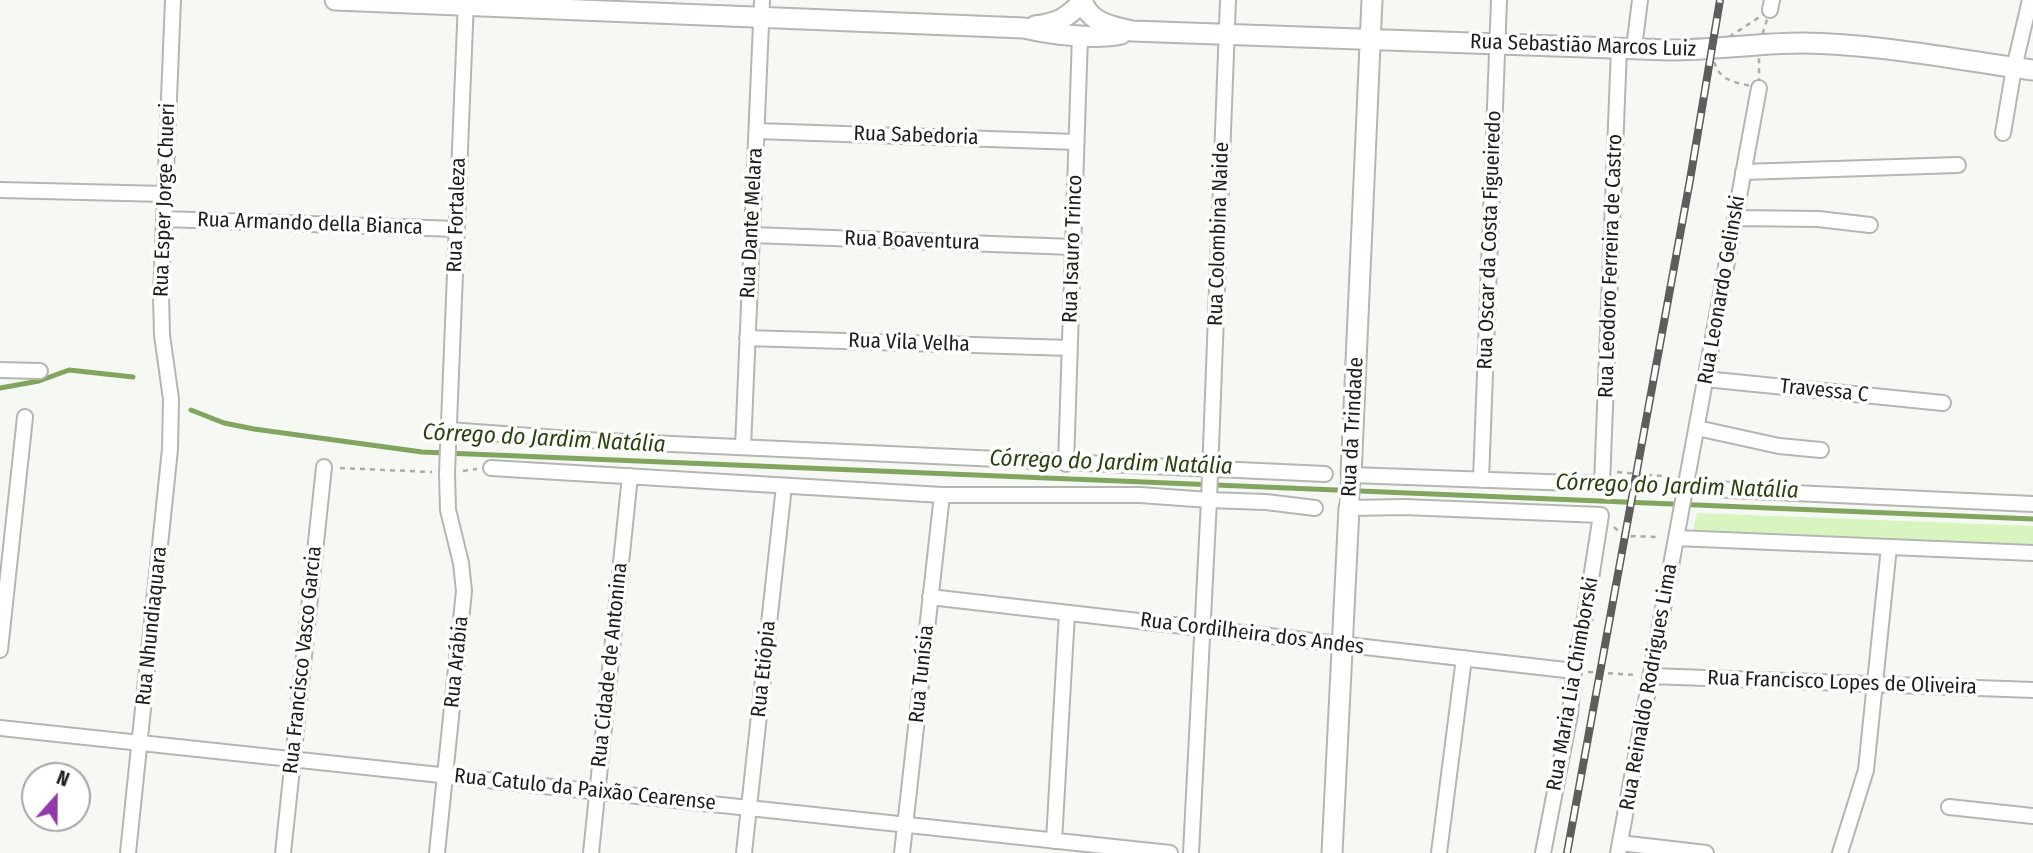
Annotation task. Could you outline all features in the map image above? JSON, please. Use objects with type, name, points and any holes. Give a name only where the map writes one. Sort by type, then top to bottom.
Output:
[{"type":"main road","name":"Rua Sebastião Marcos Luiz","points":[[335,0],[762,8],[1106,36],[1132,31],[1226,33],[1711,49],[1801,43],[1829,44],[2023,69]]},
{"type":"main road","name":"Rua da Trindade","points":[[1351,474],[1372,0]]},
{"type":"main road","name":"Rua Sebastião Marcos Luiz","points":[[1024,28],[1051,24],[1063,19],[1082,1],[1086,11],[1098,21],[1132,31]]},
{"type":"main road","name":"Rua da Trindade","points":[[1332,853],[1349,508]]},
{"type":"street","name":"Rua Esper Jorge Chueri","points":[[171,398],[161,316],[173,0]]},
{"type":"street","name":"Rua Colombina Naide","points":[[1191,853],[1209,500],[1228,0]]},
{"type":"street","name":"Rua Oscar da Costa Figueiredo","points":[[1481,480],[1499,0]]},
{"type":"street","name":"Rua Leodoro Ferreira de Castro","points":[[1602,477],[1627,48],[1640,0]]},
{"type":"street","points":[[2004,133],[2023,69],[2030,0]]},
{"type":"street","name":"Rua Fortaleza","points":[[447,473],[466,3]]},
{"type":"street","name":"Rua Dante Melara","points":[[743,447],[762,8]]},
{"type":"street","name":"Rua Isauro Trinco","points":[[1066,464],[1080,35]]},
{"type":"street","name":"Rua Leonardo Gelinski","points":[[1686,486],[1759,88]]},
{"type":"street","name":"Rua Sabedoria","points":[[757,131],[1076,142]]},
{"type":"street","points":[[1743,173],[1958,165]]},
{"type":"street","points":[[0,190],[165,194]]},
{"type":"street","points":[[1735,218],[1818,219],[1870,225]]},
{"type":"street","name":"Rua Armando della Bianca","points":[[164,219],[457,229]]},
{"type":"street","name":"Rua Boaventura","points":[[752,235],[1073,247]]},
{"type":"street","name":"Rua Vila Velha","points":[[747,338],[1070,348]]},
{"type":"street","points":[[0,370],[40,371]]},
{"type":"street","name":"Travessa C","points":[[1705,379],[1943,403]]},
{"type":"street","name":"Rua Nhundiaquara","points":[[128,853],[168,470],[171,398]]},
{"type":"street","points":[[0,650],[6,530],[25,417]]},
{"type":"street","points":[[1697,428],[1779,446],[1821,450]]},
{"type":"street","points":[[449,430],[585,440],[1325,474]]},
{"type":"street","name":"Rua Francisco Vasco Garcia","points":[[283,853],[324,467]]},
{"type":"street","points":[[491,468],[942,495],[1126,495],[1266,502],[1315,508]]},
{"type":"street","name":"Rua Arábia","points":[[437,853],[464,591],[461,563],[449,510],[447,473]]},
{"type":"street","points":[[1351,474],[1481,480],[1602,477]]},
{"type":"street","name":"Rua da Trindade","points":[[1349,508],[1351,474]]},
{"type":"street","name":"Rua Cidade de Antonina","points":[[591,853],[630,476]]},
{"type":"street","name":"Rua Etiópia","points":[[744,853],[784,486]]},
{"type":"street","points":[[1686,486],[2033,504]]},
{"type":"street","name":"Rua Reinaldo Rodrigues Lima","points":[[1619,848],[1686,486]]},
{"type":"street","name":"Rua Tunísia","points":[[902,853],[942,495]]},
{"type":"street","points":[[1349,508],[1404,507],[1601,515]]},
{"type":"street","name":"Rua Maria Lia Chimborski","points":[[1543,853],[1570,714],[1574,671],[1601,515]]},
{"type":"street","points":[[1676,538],[2033,553]]},
{"type":"street","points":[[1840,853],[1866,770],[1889,547]]},
{"type":"street","name":"Rua Cordilheira dos Andes","points":[[930,597],[1574,671]]},
{"type":"street","points":[[1055,841],[1067,613]]},
{"type":"street","points":[[1439,853],[1464,658]]},
{"type":"street","name":"Rua Francisco Lopes de Oliveira","points":[[1651,676],[2033,690]]},
{"type":"street","name":"Rua Catulo da Paixão Cearense","points":[[0,728],[1170,853]]},
{"type":"street","points":[[1949,807],[2033,816]]},
{"type":"street","points":[[1619,848],[1706,853]]},
{"type":"path","points":[[1711,49],[1714,66],[1721,75],[1759,88]]},
{"type":"path","points":[[324,467],[447,473],[491,468]]},
{"type":"path","points":[[1602,477],[1686,486]]},
{"type":"path","points":[[1601,515],[1624,536],[1676,538]]},
{"type":"path","points":[[1574,671],[1651,676]]},
{"type":"green space","points":[[1697,513],[2033,526],[2033,545],[1693,530]]},
{"type":"waterway","name":"Córrego do Jardim Natália","points":[[0,388],[39,381],[69,370],[133,377]]},
{"type":"waterway","name":"Córrego do Jardim Natália","points":[[191,410],[224,423],[254,429],[422,452],[2033,519]]},
{"type":"railway","points":[[1567,853],[1690,180],[1720,0]]}]
